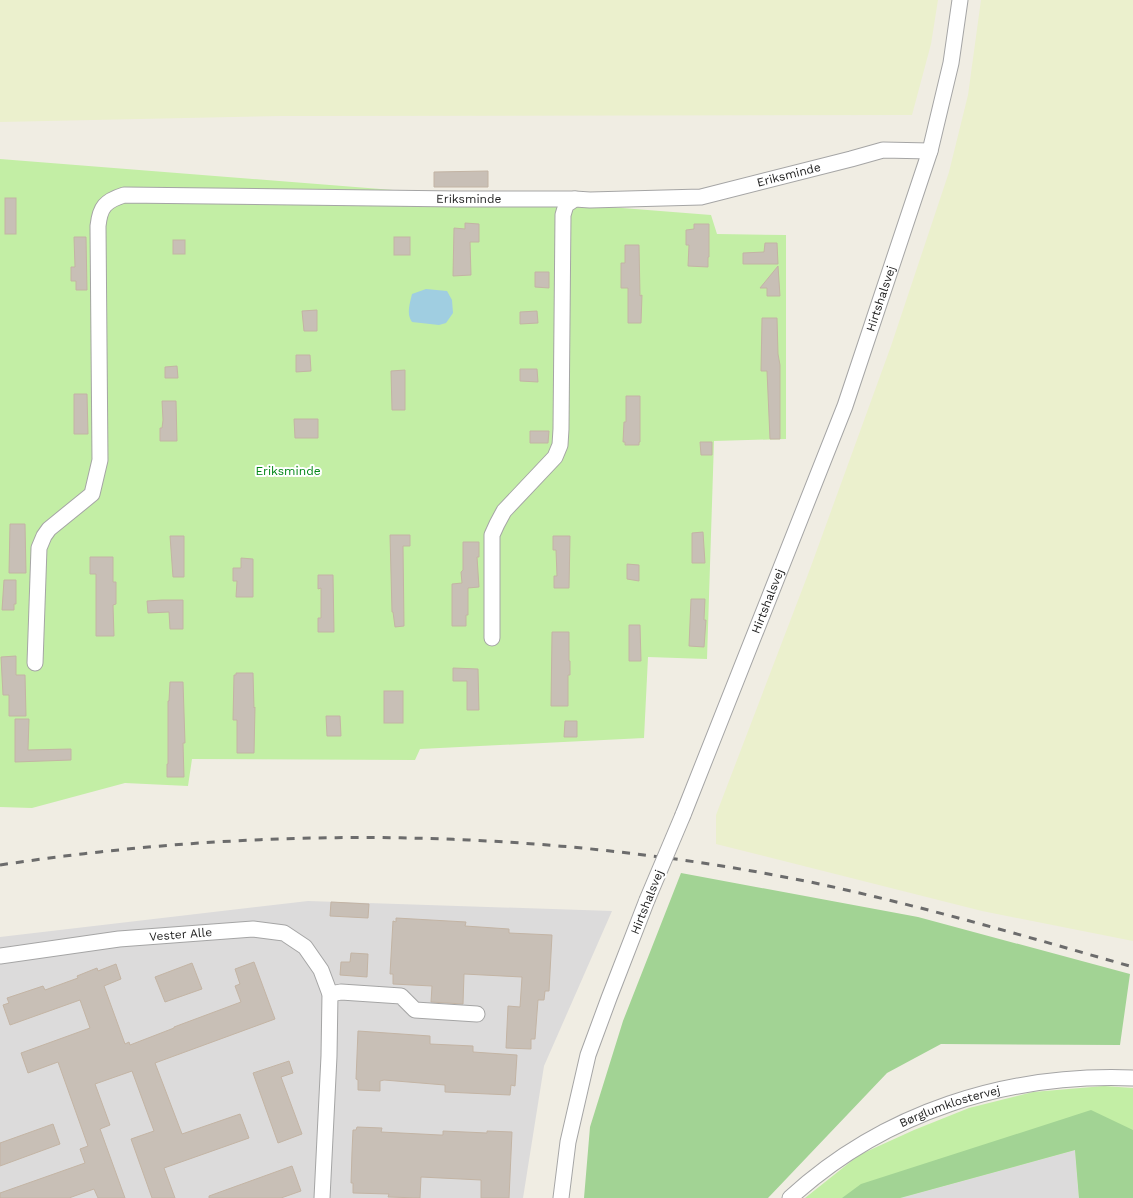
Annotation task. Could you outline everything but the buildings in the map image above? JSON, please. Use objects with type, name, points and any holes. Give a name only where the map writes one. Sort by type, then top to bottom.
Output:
[{"type":"street","name":"Hirtshalsvej","points":[[561,1198],[568,1142],[588,1055],[608,998],[683,815],[845,406],[930,151],[951,63],[960,0]]},
{"type":"street","name":"Eriksminde","points":[[36,663],[39,548],[49,529],[92,494],[100,460],[98,226],[99,217],[105,205],[112,199],[124,195],[590,200],[701,197],[882,150],[930,151]]},
{"type":"street","points":[[492,638],[492,535],[496,524],[504,511],[555,456],[560,445],[563,215],[566,206],[575,199]]},
{"type":"street","name":"Vester Alle","points":[[0,956],[119,939],[253,929],[284,933],[304,947],[321,970],[330,994],[329,1056],[322,1198]]},
{"type":"street","points":[[330,994],[341,992],[400,996],[415,1010],[477,1014]]},
{"type":"street","name":"Børglumklostervej","points":[[790,1198],[829,1166],[857,1148],[886,1131],[917,1116],[946,1105],[980,1094],[1041,1081],[1072,1078],[1133,1078]]},
{"type":"shaded area","points":[[308,901],[612,911],[544,1066],[523,1198],[0,1198],[0,937]]},
{"type":"shaded area","points":[[1075,1150],[1079,1198],[900,1198]]},
{"type":"green space","points":[[0,0],[938,0],[931,44],[912,115],[281,116],[0,122]]},
{"type":"green space","points":[[981,0],[1133,0],[1133,941],[982,911],[716,844],[716,815],[810,569],[891,346],[949,172],[968,95]]},
{"type":"green space","name":"Eriksminde","points":[[0,159],[711,215],[717,234],[786,235],[786,439],[714,441],[707,659],[648,657],[644,738],[420,749],[415,760],[192,759],[188,786],[125,783],[32,808],[0,807]]},
{"type":"green space","points":[[681,873],[918,917],[1130,974],[1120,1045],[941,1044],[887,1073],[768,1198],[584,1198],[590,1127],[623,1021]]},
{"type":"green space","points":[[1104,1086],[1133,1088],[1133,1198],[1079,1198],[1075,1150],[900,1198],[805,1198],[859,1155],[914,1130],[969,1108],[1033,1092]]},
{"type":"green space","points":[[1091,1110],[1133,1130],[1133,1198],[1079,1198],[1075,1150],[900,1198],[842,1198],[861,1184]]},
{"type":"water","points":[[426,289],[447,291],[452,300],[453,313],[446,323],[439,325],[412,322],[410,319],[409,312],[412,294]]},
{"type":"railway","points":[[0,865],[102,852],[204,843],[306,838],[408,838],[511,842],[613,851],[714,865],[815,883],[935,912],[1133,967]]}]
